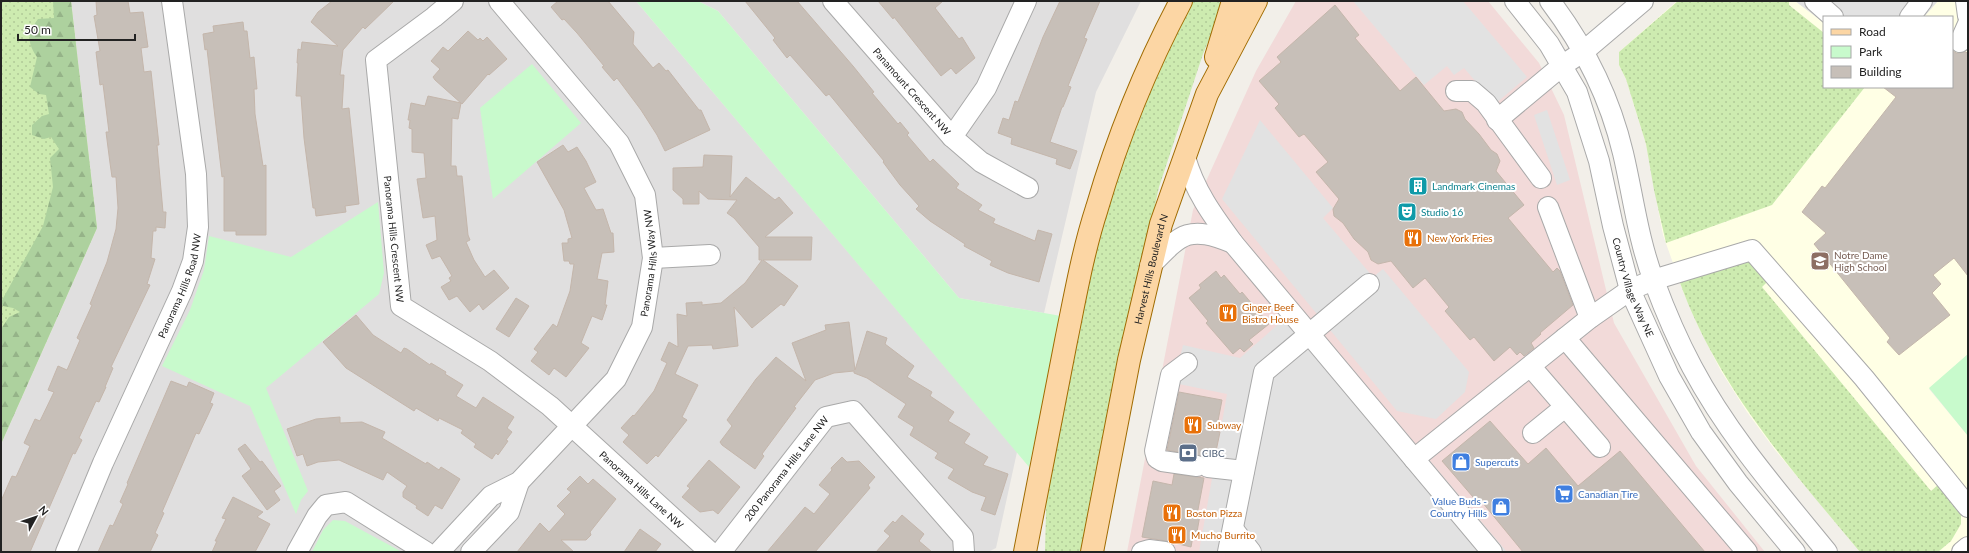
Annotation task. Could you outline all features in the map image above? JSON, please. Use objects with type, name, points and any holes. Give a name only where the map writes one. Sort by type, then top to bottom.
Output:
[{"type":"main road","points":[[1025,552],[1074,299],[1096,209],[1120,137],[1141,84],[1160,42],[1182,1]]},
{"type":"main road","points":[[1207,94],[1219,42],[1233,1]]},
{"type":"main road","name":"Harvest Hills Boulevard N","points":[[1092,552],[1129,360],[1161,224],[1207,94],[1256,1]]},
{"type":"main road","points":[[1039,479],[1039,552]]},
{"type":"street","name":"Panorama Hills Road NW","points":[[66,552],[103,463],[182,291],[193,261],[198,227],[196,174],[172,1]]},
{"type":"street","name":"Panorama Hills Crescent NW","points":[[453,1],[376,60],[401,306],[490,361],[574,425]]},
{"type":"street","name":"Panorama Hills Way NW","points":[[439,552],[491,496],[519,482],[616,379],[642,327],[653,258],[645,195],[620,143],[499,1]]},
{"type":"street","name":"Panamount Crescent NW","points":[[833,1],[952,137],[986,88],[1026,1]]},
{"type":"street","name":"Country Village Way NE","points":[[1515,1],[1542,34],[1563,65],[1578,92],[1599,162],[1613,226],[1630,290],[1669,376],[1701,432],[1738,483],[1796,552]]},
{"type":"street","name":"Country Village Way NE","points":[[1550,1],[1570,28],[1584,51],[1598,80],[1623,152],[1637,222],[1653,280],[1692,367],[1722,416],[1755,465],[1827,552]]},
{"type":"street","points":[[1497,120],[1563,65],[1584,51],[1644,1]]},
{"type":"street","points":[[1815,1],[1832,16]]},
{"type":"street","points":[[1911,16],[1922,1]]},
{"type":"street","points":[[1966,1],[1968,16]]},
{"type":"street","points":[[1960,42],[1968,24]]},
{"type":"street","points":[[1456,91],[1472,92],[1486,103],[1541,178]]},
{"type":"street","points":[[952,137],[981,162],[1028,188]]},
{"type":"street","points":[[1185,157],[1190,175],[1206,205],[1233,243],[1492,552]]},
{"type":"street","points":[[1548,207],[1590,318]]},
{"type":"street","points":[[1150,266],[1171,244],[1188,234],[1212,235],[1233,243]]},
{"type":"street","points":[[1414,459],[1531,367],[1590,318],[1630,290],[1653,280],[1752,250],[1864,378],[1968,508]]},
{"type":"street","points":[[653,258],[710,255]]},
{"type":"street","points":[[1228,552],[1264,372],[1369,284]]},
{"type":"street","points":[[1565,338],[1747,552]]},
{"type":"street","points":[[1187,363],[1171,375],[1155,451],[1157,458],[1162,462],[1244,471]]},
{"type":"street","points":[[1531,367],[1600,447]]},
{"type":"street","points":[[1533,433],[1564,407]]},
{"type":"street","name":"200 Panorama Hills Lane NW","points":[[721,552],[826,417],[853,411],[963,537],[964,552]]},
{"type":"street","name":"Panorama Hills Lane NW","points":[[574,425],[710,552]]},
{"type":"street","name":"Panorama Hills Way NW","points":[[471,552],[509,512],[519,482]]},
{"type":"street","points":[[297,552],[317,516],[326,505],[346,502],[426,552]]},
{"type":"street","points":[[1233,529],[1251,552]]},
{"type":"street","points":[[1962,552],[1968,547]]},
{"type":"street","points":[[1142,552],[1149,550],[1165,552]]},
{"type":"shaded area","points":[[71,1],[636,1],[1017,452],[996,548],[988,552],[1,552],[1,444],[97,228]]},
{"type":"shaded area","points":[[698,1],[1141,1],[1096,92],[1044,313],[959,298],[718,11]]},
{"type":"shaded area","points":[[1296,1],[1488,1],[1539,63],[1564,115],[1614,323],[1696,466],[1765,552],[1127,552],[1193,210],[1256,71]]},
{"type":"shaded area","points":[[1353,1],[1463,1],[1527,77],[1495,104],[1464,68],[1454,75],[1447,66],[1424,85]]},
{"type":"shaded area","name":"Notre Dame High School","points":[[1677,1],[1968,1],[1968,354],[1929,389],[1968,436],[1968,552],[1860,552],[1775,450],[1747,412],[1721,371],[1698,326],[1684,294],[1663,235],[1646,144],[1626,79],[1619,65],[1619,52]]},
{"type":"shaded area","points":[[1795,1],[1938,1],[1925,16],[1823,16],[1823,22]]},
{"type":"shaded area","points":[[1547,110],[1570,180],[1557,185],[1534,115]]},
{"type":"shaded area","points":[[1260,120],[1333,208],[1323,218],[1373,277],[1383,269],[1469,372],[1465,392],[1436,419],[1397,411],[1222,199]]},
{"type":"shaded area","points":[[1299,306],[1507,552],[1199,552],[1227,394],[1174,383],[1183,345],[1240,358]]},
{"type":"green space","points":[[1,1],[71,1],[97,228],[1,444]]},
{"type":"green space","points":[[53,1],[71,1],[97,228],[1,444],[1,329],[9,317],[20,312],[13,308],[3,306],[1,302],[43,226],[53,187],[50,158],[59,149],[51,137],[44,139],[32,135],[32,125],[42,116],[49,114],[46,95],[39,94],[30,87],[37,57],[31,47],[30,34],[38,19],[54,18]]},
{"type":"green space","points":[[636,1],[698,1],[718,11],[959,298],[1061,316],[1029,467]]},
{"type":"green space","points":[[1188,1],[1225,1],[1203,54],[1159,187],[1103,437],[1081,552],[1045,552],[1047,473],[1105,201],[1146,94]]},
{"type":"green space","points":[[1678,1],[1789,1],[1789,5],[1823,32],[1823,88],[1864,88],[1772,205],[1666,243],[1654,190],[1646,144],[1626,79],[1619,65],[1619,52]]},
{"type":"green space","points":[[532,64],[581,123],[493,199],[480,108]]},
{"type":"green space","points":[[378,202],[384,273],[379,294],[266,388],[308,491],[301,500],[296,514],[250,406],[162,366],[190,310],[204,270],[209,236],[291,257]]},
{"type":"green space","points":[[1736,260],[1751,262],[1771,278],[1762,287],[1931,491],[1939,484],[1958,507],[1961,514],[1961,524],[1951,541],[1938,552],[1860,552],[1807,489],[1757,424],[1713,355],[1679,280]]},
{"type":"green space","points":[[1968,354],[1968,436],[1929,388]]},
{"type":"green space","points":[[333,520],[345,521],[402,552],[312,552],[323,530]]},
{"type":"building","points":[[96,1],[128,1],[130,13],[143,12],[148,47],[141,48],[144,72],[151,71],[159,145],[157,145],[163,212],[166,212],[165,228],[156,227],[156,231],[153,231],[151,258],[155,259],[147,284],[150,285],[111,367],[113,368],[106,387],[99,402],[96,401],[79,438],[82,440],[75,454],[73,453],[30,552],[1,552],[1,501],[12,476],[16,477],[30,446],[24,443],[35,419],[40,421],[54,392],[48,390],[58,366],[67,370],[80,340],[77,338],[92,305],[90,304],[107,262],[116,229],[118,208],[116,177],[112,177],[106,132],[109,132],[103,84],[100,85],[96,52],[100,51],[94,16],[97,15]]},
{"type":"building","points":[[332,1],[394,1],[365,29],[363,27],[343,50],[340,75],[344,75],[342,109],[349,108],[359,204],[345,206],[346,212],[316,216],[315,208],[313,208],[304,138],[301,96],[296,96],[298,49],[301,50],[302,42],[338,46],[311,22],[318,12]]},
{"type":"building","points":[[558,1],[608,1],[634,32],[633,44],[653,68],[659,63],[666,71],[668,70],[699,110],[701,110],[710,130],[665,151],[641,110],[617,78],[614,81],[602,67],[604,66],[577,33],[564,19],[562,20],[551,7]]},
{"type":"building","points":[[745,1],[797,1],[853,66],[874,92],[872,93],[898,124],[900,122],[909,133],[907,135],[930,162],[933,159],[959,184],[956,188],[982,205],[978,210],[995,219],[993,223],[1035,241],[1038,230],[1052,234],[1039,282],[1008,273],[990,265],[992,261],[964,246],[965,244],[930,221],[916,209],[919,206],[900,185],[883,162],[884,161],[829,94],[826,96],[790,55],[787,58],[773,40],[775,38]]},
{"type":"building","points":[[878,1],[943,1],[935,8],[959,39],[962,37],[975,58],[956,74],[951,68],[941,76],[894,17],[893,19]]},
{"type":"building","points":[[1060,1],[1100,1],[1084,38],[1087,39],[1068,86],[1071,87],[1062,107],[1050,142],[1077,151],[1070,169],[1056,164],[1057,159],[1011,144],[1012,138],[998,133],[1003,118],[1009,120],[1015,101],[1018,102],[1043,37]]},
{"type":"building","name":"Landmark Cinemas","points":[[1335,5],[1359,35],[1355,38],[1400,91],[1416,77],[1444,111],[1456,109],[1462,112],[1465,119],[1491,150],[1497,154],[1500,161],[1496,171],[1524,205],[1508,218],[1553,272],[1557,268],[1560,271],[1573,305],[1540,333],[1541,334],[1531,343],[1534,348],[1524,356],[1520,352],[1517,355],[1510,347],[1494,361],[1474,337],[1470,340],[1445,311],[1449,307],[1425,278],[1413,288],[1391,261],[1378,264],[1371,260],[1368,252],[1354,239],[1343,223],[1334,216],[1333,209],[1339,199],[1316,172],[1328,162],[1304,134],[1299,137],[1275,108],[1279,104],[1259,81],[1281,62],[1277,57]]},
{"type":"building","points":[[243,22],[244,31],[247,31],[250,58],[254,57],[257,89],[254,89],[255,114],[263,166],[266,165],[266,235],[236,235],[236,231],[224,231],[224,176],[222,177],[207,49],[205,50],[203,34],[214,32],[213,26]]},
{"type":"building","points":[[468,31],[478,40],[480,38],[483,41],[487,37],[507,59],[489,75],[488,74],[462,104],[435,80],[433,77],[440,69],[431,61],[443,47],[448,51]]},
{"type":"building","points":[[1953,51],[1956,53],[1966,52],[1968,54],[1968,276],[1954,258],[1933,275],[1941,284],[1932,293],[1950,315],[1899,355],[1887,342],[1890,338],[1814,244],[1826,233],[1802,212],[1822,186],[1825,188],[1896,97],[1884,88],[1953,88]]},
{"type":"building","points":[[428,96],[461,103],[458,119],[452,118],[451,166],[456,166],[457,176],[462,176],[468,235],[470,240],[466,242],[474,260],[485,277],[494,270],[509,288],[483,310],[479,304],[470,312],[457,296],[449,300],[441,287],[451,281],[449,278],[452,276],[440,256],[432,259],[426,245],[437,240],[435,216],[423,218],[417,179],[426,178],[424,153],[412,152],[412,129],[409,128],[410,120],[408,120],[411,103],[425,106]]},
{"type":"building","points":[[563,145],[568,152],[577,147],[586,161],[596,182],[584,188],[596,210],[603,209],[611,233],[613,233],[614,252],[602,253],[597,279],[608,281],[605,305],[607,305],[602,320],[592,316],[581,343],[589,348],[566,377],[554,368],[549,375],[531,361],[538,352],[534,349],[553,324],[557,327],[570,291],[574,264],[570,264],[569,261],[564,261],[562,243],[568,243],[568,239],[572,238],[564,210],[537,162]]},
{"type":"building","points":[[704,155],[732,156],[730,197],[746,177],[775,200],[779,197],[793,213],[765,237],[812,237],[811,260],[763,260],[798,286],[784,306],[781,304],[752,328],[734,307],[738,346],[713,349],[712,345],[688,346],[675,374],[698,385],[682,417],[687,420],[658,457],[656,455],[647,464],[623,442],[629,435],[621,428],[633,415],[634,416],[654,391],[667,363],[661,360],[669,342],[678,347],[677,314],[687,316],[686,303],[702,302],[702,305],[721,303],[745,283],[762,260],[759,260],[759,247],[734,218],[727,213],[737,200],[708,199],[699,191],[699,204],[683,204],[683,199],[673,190],[673,168],[703,167]]},
{"type":"building","points":[[1216,271],[1221,278],[1224,275],[1240,294],[1242,292],[1269,324],[1249,340],[1253,344],[1244,352],[1240,348],[1233,354],[1206,323],[1208,321],[1189,298],[1201,288],[1199,285]]},
{"type":"building","points":[[516,298],[529,306],[509,337],[496,329]]},
{"type":"building","points":[[356,315],[373,335],[401,353],[404,348],[407,349],[430,365],[431,363],[446,372],[445,374],[463,385],[456,396],[476,408],[483,397],[514,417],[507,428],[512,432],[506,440],[508,441],[498,455],[496,453],[492,459],[474,447],[476,444],[461,433],[463,430],[439,418],[438,421],[416,408],[414,411],[346,368],[323,342]]},
{"type":"building","points":[[849,322],[855,370],[867,331],[887,338],[885,344],[914,366],[907,377],[932,392],[930,396],[954,412],[948,421],[970,434],[964,443],[988,457],[983,465],[1008,474],[995,515],[981,510],[986,497],[972,492],[948,478],[954,469],[935,458],[938,453],[910,435],[914,427],[898,417],[906,404],[867,378],[854,373],[854,371],[834,373],[815,380],[794,407],[796,408],[762,454],[764,456],[755,469],[722,445],[720,442],[732,426],[727,420],[756,379],[776,357],[806,381],[792,343],[826,330],[825,325]]},
{"type":"building","points":[[171,381],[187,387],[189,382],[214,393],[210,403],[213,404],[199,434],[196,433],[162,512],[164,513],[155,533],[158,535],[150,552],[98,552],[110,525],[113,526],[123,504],[120,502],[128,484],[127,483]]},
{"type":"building","points":[[1179,392],[1222,400],[1216,431],[1220,432],[1215,456],[1203,457],[1167,450]]},
{"type":"building","points":[[340,417],[340,423],[362,422],[385,432],[382,438],[426,464],[427,462],[439,470],[441,467],[460,479],[442,509],[435,505],[428,516],[416,508],[417,506],[403,497],[403,492],[407,486],[387,472],[383,480],[339,460],[318,462],[307,466],[303,454],[297,456],[287,429],[316,419]]},
{"type":"building","name":"Canadian Tire","points":[[1490,421],[1528,464],[1546,448],[1578,486],[1620,451],[1705,552],[1523,552],[1482,502],[1479,504],[1442,461]]},
{"type":"building","points":[[245,444],[260,462],[262,461],[281,486],[274,491],[280,500],[267,510],[242,476],[251,469],[238,449]]},
{"type":"building","points":[[842,457],[847,462],[859,461],[875,477],[868,485],[870,488],[815,552],[767,552],[805,507],[814,514],[830,494],[819,485],[832,470],[831,468]]},
{"type":"building","points":[[709,460],[740,487],[718,514],[713,510],[700,512],[682,497],[690,488],[687,486]]},
{"type":"building","points":[[1174,474],[1204,478],[1197,515],[1200,515],[1197,532],[1194,531],[1191,547],[1142,537],[1153,481],[1172,485]]},
{"type":"building","points":[[580,476],[588,484],[593,479],[616,499],[590,532],[591,535],[586,540],[561,540],[574,552],[517,552],[540,523],[549,532],[565,514],[557,506],[571,492],[567,489]]},
{"type":"building","points":[[233,497],[263,512],[257,517],[270,524],[255,552],[212,552],[217,541],[215,541],[226,519],[222,518]]},
{"type":"building","points":[[902,515],[924,534],[919,541],[932,552],[876,552],[890,536],[884,531],[893,521],[895,523]]},
{"type":"building","points":[[640,529],[661,544],[655,552],[624,552]]},
{"type":"place","name":"Landmark Cinemas","points":[[1418,186]]},
{"type":"place","name":"Studio 16","points":[[1407,212]]},
{"type":"place","name":"New York Fries","points":[[1413,238]]},
{"type":"place","name":"Notre Dame High School","points":[[1820,261]]},
{"type":"place","name":"Ginger Beef Bistro House","points":[[1228,313]]},
{"type":"place","name":"Subway","points":[[1193,425]]},
{"type":"place","name":"CIBC","points":[[1188,453]]},
{"type":"place","name":"Supercuts","points":[[1461,462]]},
{"type":"place","name":"Canadian Tire","points":[[1564,494]]},
{"type":"place","name":"Value Buds - Country Hills","points":[[1501,507]]},
{"type":"place","name":"Boston Pizza","points":[[1172,513]]},
{"type":"place","name":"Mucho Burrito","points":[[1177,535]]}]
